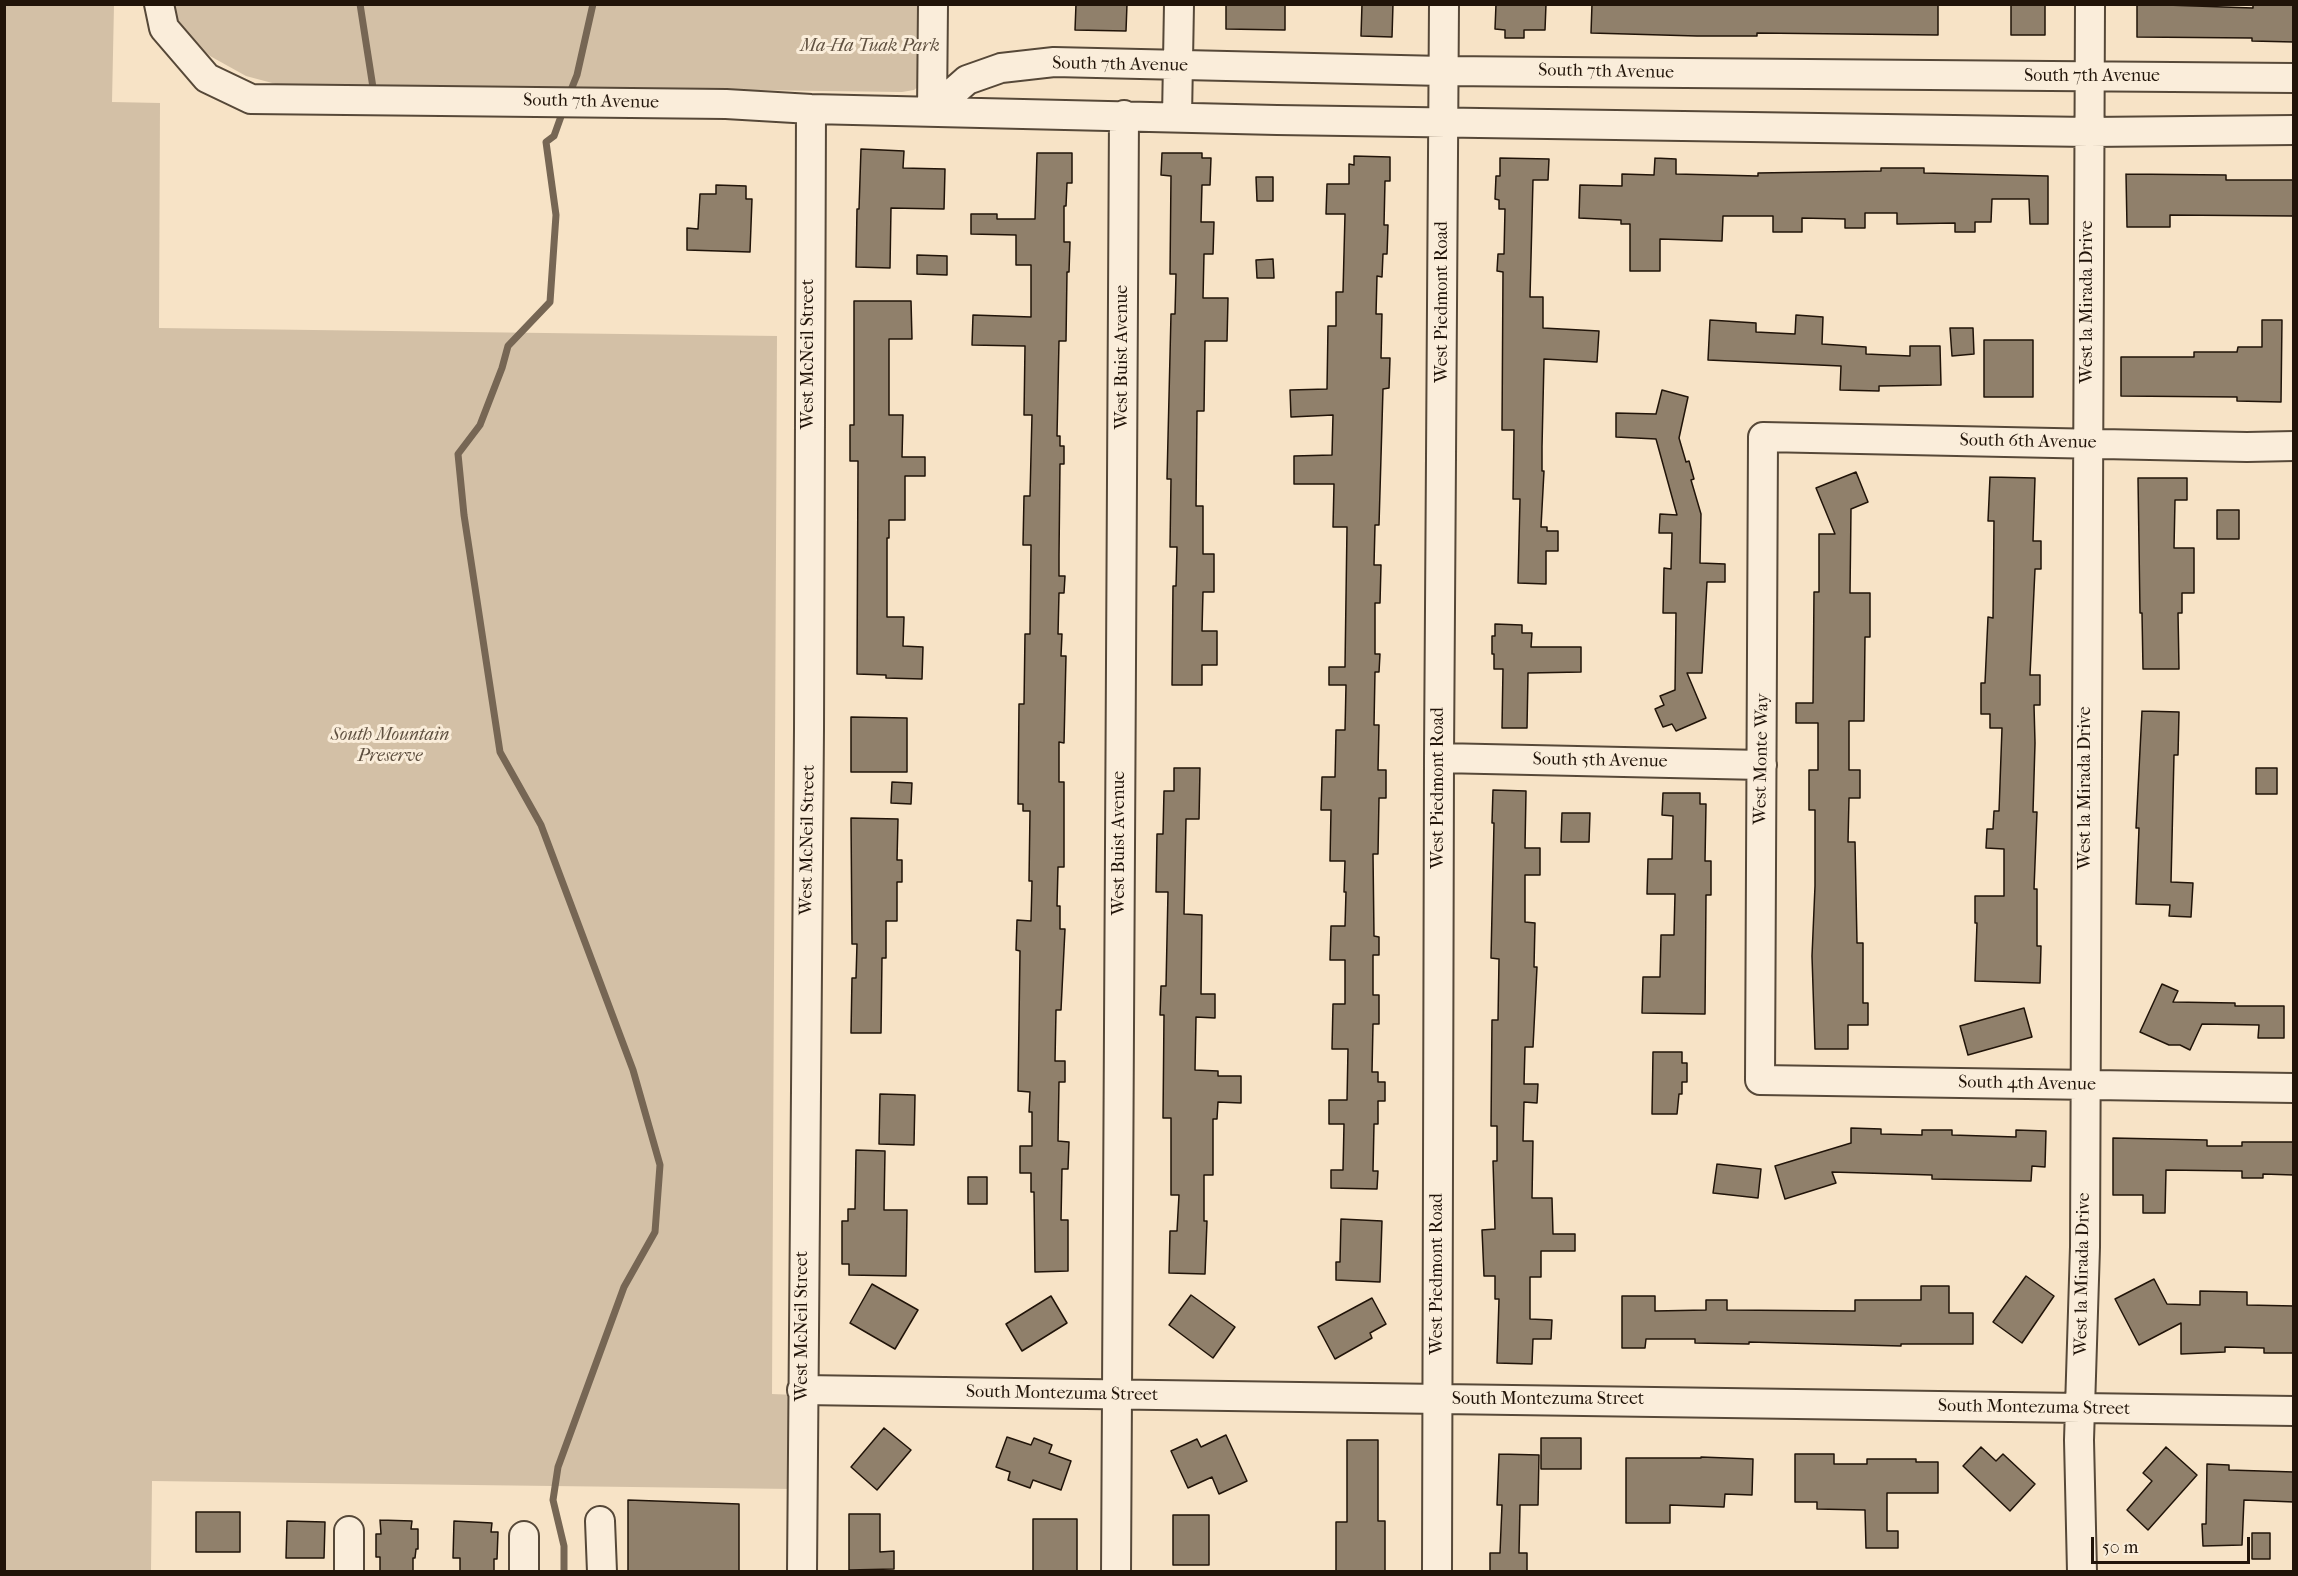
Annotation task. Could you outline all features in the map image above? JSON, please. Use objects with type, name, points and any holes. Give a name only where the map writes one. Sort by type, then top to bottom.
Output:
[{"type":"street","name":"South 7th Avenue","points":[[159,4],[164,28],[207,78],[251,99],[720,104],[811,109],[1177,117],[2089,132],[2294,129]]},
{"type":"street","points":[[932,111],[933,4]]},
{"type":"street","points":[[1177,117],[1179,4]]},
{"type":"street","name":"West Piedmont Road","points":[[1437,1572],[1444,4]]},
{"type":"street","name":"West la Mirada Drive","points":[[2082,1572],[2080,1408],[2085,1247],[2090,4]]},
{"type":"street","name":"South 7th Avenue","points":[[932,111],[967,80],[1001,68],[1054,62],[1443,71],[2294,78]]},
{"type":"street","name":"West McNeil Street","points":[[802,1572],[809,729],[811,109]]},
{"type":"street","name":"West Buist Avenue","points":[[1116,1572],[1124,115]]},
{"type":"street","name":"South 6th Avenue","points":[[1763,437],[2294,446]]},
{"type":"street","name":"West Monte Way","points":[[1760,1080],[1763,437]]},
{"type":"street","name":"South 5th Avenue","points":[[1439,758],[1762,765]]},
{"type":"street","name":"South 4th Avenue","points":[[1760,1080],[2294,1088]]},
{"type":"street","name":"South Montezuma Street","points":[[802,1390],[2294,1411]]},
{"type":"street","points":[[600,1521],[602,1572]]},
{"type":"street","points":[[348,1572],[349,1531]]},
{"type":"street","points":[[524,1536],[524,1572]]},
{"type":"green space","name":"South Mountain Preserve","points":[[5,5],[114,5],[112,102],[160,103],[159,328],[777,336],[772,1394],[796,1395],[793,1489],[152,1481],[151,1571],[5,1572]]},
{"type":"green space","name":"Ma-Ha Tuak Park","points":[[169,5],[926,5],[921,84],[914,90],[902,92],[276,84],[246,76],[210,56],[196,44],[175,18]]},
{"type":"building","points":[[1076,4],[1127,4],[1126,31],[1075,30]]},
{"type":"building","points":[[1226,4],[1285,4],[1285,30],[1226,29]]},
{"type":"building","points":[[1362,4],[1393,4],[1392,37],[1361,36]]},
{"type":"building","points":[[1496,4],[1546,4],[1545,30],[1524,30],[1524,38],[1505,38],[1505,30],[1495,29]]},
{"type":"building","points":[[1592,4],[1938,4],[1938,35],[1757,33],[1757,36],[1697,36],[1591,33]]},
{"type":"building","points":[[2011,4],[2045,4],[2045,35],[2011,35]]},
{"type":"building","points":[[2137,4],[2253,8],[2253,4],[2294,4],[2294,42],[2252,41],[2252,38],[2137,37]]},
{"type":"building","points":[[861,149],[904,151],[903,168],[945,169],[944,209],[891,208],[890,268],[856,267]]},
{"type":"building","points":[[1037,153],[1072,153],[1072,183],[1067,183],[1066,206],[1064,206],[1064,242],[1070,242],[1066,341],[1059,341],[1057,436],[1060,436],[1060,446],[1064,446],[1064,464],[1060,464],[1059,576],[1065,576],[1064,593],[1059,593],[1058,634],[1062,634],[1061,656],[1066,656],[1064,743],[1059,742],[1059,782],[1064,782],[1064,867],[1058,867],[1057,906],[1060,906],[1060,929],[1065,929],[1061,1010],[1056,1010],[1055,1061],[1065,1061],[1065,1082],[1059,1082],[1058,1141],[1069,1142],[1068,1169],[1062,1169],[1061,1220],[1068,1220],[1068,1271],[1035,1272],[1034,1192],[1031,1192],[1031,1173],[1020,1173],[1020,1146],[1032,1146],[1032,1112],[1029,1112],[1030,1092],[1018,1091],[1020,951],[1016,950],[1017,920],[1031,921],[1030,811],[1023,811],[1023,804],[1018,804],[1019,704],[1024,704],[1025,634],[1030,634],[1031,545],[1023,545],[1024,496],[1030,496],[1032,415],[1024,415],[1025,346],[972,345],[973,315],[1031,317],[1031,265],[1016,265],[1016,235],[971,234],[971,214],[997,214],[997,219],[1035,219]]},
{"type":"building","points":[[1162,153],[1202,153],[1202,158],[1211,158],[1210,185],[1202,185],[1201,222],[1214,222],[1213,254],[1204,254],[1203,298],[1228,298],[1227,341],[1205,341],[1204,411],[1197,411],[1196,506],[1203,506],[1203,554],[1214,554],[1214,592],[1203,592],[1202,631],[1217,631],[1217,665],[1202,665],[1202,685],[1172,685],[1173,586],[1176,586],[1177,547],[1170,547],[1171,479],[1167,479],[1171,314],[1175,314],[1176,274],[1170,274],[1171,176],[1161,175]]},
{"type":"building","points":[[1354,156],[1390,157],[1390,181],[1385,181],[1384,225],[1388,225],[1387,254],[1383,254],[1382,277],[1377,276],[1376,314],[1382,314],[1381,358],[1390,358],[1389,388],[1383,389],[1379,525],[1375,525],[1374,565],[1381,565],[1380,603],[1375,603],[1375,654],[1380,654],[1379,672],[1375,672],[1374,725],[1379,725],[1378,770],[1386,770],[1386,798],[1379,798],[1378,854],[1373,854],[1374,936],[1379,937],[1379,955],[1373,955],[1373,995],[1379,995],[1379,1024],[1373,1024],[1372,1072],[1378,1072],[1378,1082],[1385,1082],[1385,1101],[1378,1101],[1378,1124],[1374,1124],[1373,1171],[1378,1171],[1377,1189],[1331,1188],[1331,1170],[1343,1170],[1344,1124],[1329,1124],[1329,1100],[1347,1100],[1348,1049],[1332,1049],[1333,1004],[1345,1004],[1345,960],[1330,960],[1331,926],[1345,926],[1346,892],[1344,892],[1345,861],[1330,861],[1331,810],[1321,810],[1322,777],[1335,777],[1336,730],[1345,730],[1346,685],[1329,685],[1329,667],[1345,667],[1347,527],[1333,527],[1334,484],[1294,484],[1294,456],[1332,455],[1333,415],[1291,417],[1290,390],[1327,389],[1328,326],[1336,326],[1336,292],[1343,292],[1345,214],[1326,214],[1327,184],[1349,184],[1349,164],[1354,165]]},
{"type":"building","points":[[1500,158],[1549,159],[1548,180],[1533,180],[1530,297],[1543,297],[1543,328],[1599,331],[1597,362],[1544,359],[1542,471],[1544,471],[1541,527],[1547,527],[1547,531],[1558,531],[1558,551],[1546,551],[1546,584],[1518,583],[1520,499],[1513,499],[1514,430],[1502,430],[1503,272],[1497,271],[1498,254],[1504,254],[1505,209],[1499,209],[1499,200],[1495,199],[1496,176],[1500,176]]},
{"type":"building","points":[[1655,158],[1676,159],[1676,174],[1758,176],[1758,173],[1924,168],[1924,173],[2048,176],[2048,224],[2030,224],[2029,199],[1992,199],[1991,222],[1975,222],[1975,232],[1955,232],[1955,223],[1897,224],[1897,213],[1865,213],[1865,228],[1845,228],[1845,219],[1802,218],[1802,232],[1773,232],[1773,216],[1723,216],[1722,241],[1660,239],[1660,271],[1630,271],[1630,224],[1621,224],[1621,220],[1579,218],[1580,185],[1622,186],[1622,174],[1654,175]]},
{"type":"building","points":[[2126,174],[2226,175],[2226,180],[2294,180],[2294,216],[2170,215],[2170,227],[2127,227]]},
{"type":"building","points":[[1256,177],[1273,177],[1273,201],[1257,201]]},
{"type":"building","points":[[716,185],[746,186],[746,199],[752,199],[750,252],[687,250],[687,228],[698,229],[700,194],[716,194]]},
{"type":"building","points":[[917,255],[947,256],[947,275],[917,274]]},
{"type":"building","points":[[1273,259],[1274,278],[1257,278],[1256,260]]},
{"type":"building","points":[[854,301],[911,301],[912,339],[889,339],[889,415],[903,415],[902,457],[925,457],[925,476],[905,476],[905,520],[889,520],[887,617],[904,617],[903,646],[923,647],[922,679],[857,674],[858,461],[850,461],[850,425],[854,425]]},
{"type":"building","points":[[1796,315],[1823,317],[1822,344],[1866,347],[1866,354],[1910,356],[1910,346],[1940,346],[1941,385],[1879,386],[1879,391],[1840,390],[1841,366],[1708,360],[1710,320],[1756,323],[1756,332],[1795,334]]},
{"type":"building","points":[[2262,320],[2282,320],[2281,402],[2237,401],[2237,397],[2121,396],[2121,357],[2194,357],[2194,352],[2237,352],[2238,347],[2262,347]]},
{"type":"building","points":[[1950,328],[1973,328],[1974,354],[1952,356]]},
{"type":"building","points":[[1984,340],[2033,340],[2033,397],[1984,397]]},
{"type":"building","points":[[1662,390],[1688,397],[1679,438],[1686,462],[1689,461],[1694,479],[1691,480],[1701,514],[1700,563],[1725,564],[1725,582],[1707,582],[1702,673],[1687,673],[1706,718],[1676,731],[1672,724],[1663,727],[1655,709],[1664,705],[1660,696],[1675,690],[1676,613],[1663,613],[1664,568],[1671,569],[1672,533],[1659,533],[1660,514],[1677,515],[1656,439],[1616,437],[1616,413],[1656,414]]},
{"type":"building","points":[[1856,472],[1868,502],[1851,509],[1850,593],[1870,593],[1870,637],[1865,637],[1864,721],[1849,721],[1849,770],[1860,770],[1860,798],[1849,798],[1848,842],[1855,842],[1857,943],[1863,943],[1863,1003],[1868,1003],[1868,1025],[1848,1025],[1848,1049],[1815,1049],[1812,956],[1815,810],[1809,810],[1809,770],[1818,770],[1818,723],[1796,723],[1796,703],[1813,703],[1814,592],[1819,592],[1819,534],[1835,534],[1816,488]]},
{"type":"building","points":[[1990,477],[2035,478],[2033,541],[2041,541],[2041,569],[2035,569],[2030,675],[2040,675],[2040,705],[2034,705],[2033,812],[2037,812],[2034,889],[2037,889],[2037,946],[2041,946],[2040,983],[1975,981],[1977,923],[1975,923],[1975,896],[2004,896],[2004,849],[1986,848],[1987,829],[1993,829],[1994,811],[1999,811],[2002,728],[1990,728],[1990,714],[1981,714],[1981,683],[1985,683],[1988,617],[1993,618],[1994,521],[1988,521]]},
{"type":"building","points":[[2138,478],[2187,478],[2187,500],[2175,500],[2174,548],[2194,548],[2194,593],[2182,593],[2182,613],[2178,613],[2179,669],[2143,669]]},
{"type":"building","points":[[2217,510],[2239,510],[2239,539],[2217,539]]},
{"type":"building","points":[[1495,624],[1522,625],[1522,633],[1532,633],[1531,647],[1581,647],[1581,672],[1528,673],[1527,728],[1502,728],[1503,669],[1494,669],[1494,654],[1492,654]]},
{"type":"building","points":[[2142,711],[2179,712],[2178,755],[2174,755],[2171,882],[2193,883],[2191,917],[2169,916],[2170,905],[2136,904],[2139,828],[2136,828]]},
{"type":"building","points":[[851,717],[907,718],[907,772],[851,772]]},
{"type":"building","points":[[1174,768],[1200,768],[1199,819],[1186,819],[1184,914],[1202,915],[1201,994],[1215,994],[1215,1018],[1196,1017],[1195,1070],[1218,1071],[1218,1076],[1241,1076],[1241,1103],[1218,1102],[1217,1119],[1213,1119],[1213,1175],[1204,1175],[1204,1221],[1207,1221],[1205,1274],[1169,1273],[1170,1231],[1177,1231],[1179,1195],[1171,1195],[1171,1118],[1163,1118],[1164,1015],[1160,1015],[1161,986],[1166,986],[1168,892],[1156,892],[1157,834],[1163,834],[1164,791],[1174,791]]},
{"type":"building","points":[[2256,768],[2277,768],[2277,794],[2256,794]]},
{"type":"building","points":[[892,782],[912,783],[911,804],[891,803]]},
{"type":"building","points":[[1493,790],[1526,791],[1525,848],[1540,848],[1540,875],[1525,875],[1525,922],[1535,923],[1534,967],[1537,967],[1533,1047],[1525,1047],[1524,1084],[1538,1084],[1537,1103],[1524,1102],[1523,1141],[1533,1141],[1532,1198],[1552,1198],[1553,1234],[1575,1234],[1575,1251],[1541,1251],[1541,1277],[1530,1277],[1530,1319],[1552,1320],[1551,1339],[1533,1339],[1532,1364],[1497,1363],[1499,1299],[1495,1299],[1495,1276],[1484,1276],[1482,1230],[1495,1229],[1493,1161],[1497,1161],[1497,1126],[1491,1126],[1492,1020],[1498,1020],[1499,959],[1491,958]]},
{"type":"building","points":[[1663,793],[1700,793],[1700,804],[1706,804],[1705,861],[1711,861],[1711,895],[1706,895],[1705,1014],[1642,1013],[1643,977],[1660,977],[1661,935],[1674,935],[1675,894],[1647,894],[1648,859],[1672,859],[1673,816],[1662,815]]},
{"type":"building","points":[[1562,813],[1590,813],[1589,842],[1561,842]]},
{"type":"building","points":[[851,818],[898,819],[897,860],[902,860],[902,882],[897,882],[897,921],[886,921],[886,958],[882,958],[881,1033],[851,1033],[852,978],[856,978],[857,944],[852,944]]},
{"type":"building","points":[[2162,984],[2178,991],[2173,1002],[2284,1006],[2284,1038],[2258,1038],[2259,1025],[2202,1024],[2190,1050],[2180,1045],[2169,1045],[2140,1032]]},
{"type":"building","points":[[2024,1008],[2032,1037],[1968,1055],[1960,1026]]},
{"type":"building","points":[[1653,1052],[1682,1052],[1682,1063],[1687,1063],[1687,1082],[1682,1082],[1682,1094],[1679,1094],[1677,1114],[1652,1114]]},
{"type":"building","points":[[880,1094],[915,1095],[914,1145],[879,1144]]},
{"type":"building","points":[[1851,1128],[1881,1129],[1881,1134],[1922,1135],[1922,1130],[1952,1130],[1952,1135],[2016,1137],[2016,1130],[2046,1131],[2045,1167],[2032,1166],[2031,1181],[1932,1179],[1932,1175],[1832,1172],[1836,1183],[1785,1199],[1775,1166],[1851,1143]]},
{"type":"building","points":[[2113,1138],[2207,1140],[2207,1146],[2242,1146],[2242,1142],[2294,1142],[2294,1175],[2263,1174],[2263,1178],[2242,1178],[2242,1171],[2166,1170],[2165,1213],[2143,1213],[2143,1195],[2113,1195]]},
{"type":"building","points":[[856,1150],[885,1151],[884,1210],[907,1210],[906,1276],[849,1275],[849,1264],[842,1264],[842,1221],[848,1221],[848,1209],[855,1209]]},
{"type":"building","points":[[1717,1164],[1761,1169],[1758,1198],[1713,1193]]},
{"type":"building","points":[[968,1177],[987,1177],[987,1204],[968,1204]]},
{"type":"building","points":[[1341,1219],[1382,1221],[1380,1282],[1336,1280],[1336,1262],[1340,1262]]},
{"type":"building","points":[[2026,1276],[2054,1296],[2022,1343],[1993,1322]]},
{"type":"building","points":[[2154,1279],[2167,1304],[2200,1305],[2200,1291],[2247,1292],[2247,1305],[2294,1306],[2294,1353],[2264,1353],[2264,1348],[2225,1347],[2225,1352],[2181,1354],[2181,1323],[2139,1345],[2115,1299]]},
{"type":"building","points":[[872,1284],[918,1310],[895,1349],[850,1323]]},
{"type":"building","points":[[1921,1286],[1949,1286],[1949,1313],[1973,1313],[1973,1344],[1901,1344],[1901,1346],[1749,1342],[1749,1344],[1695,1343],[1695,1339],[1646,1339],[1645,1348],[1622,1348],[1622,1296],[1655,1296],[1655,1311],[1706,1310],[1706,1300],[1727,1300],[1727,1310],[1855,1311],[1855,1300],[1921,1300]]},
{"type":"building","points":[[1191,1295],[1235,1327],[1213,1358],[1169,1325]]},
{"type":"building","points":[[1051,1296],[1067,1323],[1022,1351],[1006,1324]]},
{"type":"building","points":[[1372,1298],[1386,1324],[1370,1333],[1372,1338],[1335,1359],[1318,1327]]},
{"type":"building","points":[[884,1428],[911,1450],[877,1490],[851,1467]]},
{"type":"building","points":[[1226,1435],[1247,1481],[1219,1494],[1212,1477],[1188,1488],[1171,1451],[1197,1439],[1201,1447]]},
{"type":"building","points":[[1007,1437],[1031,1445],[1034,1438],[1052,1445],[1049,1453],[1071,1461],[1061,1490],[1033,1480],[1030,1488],[1008,1480],[1010,1472],[996,1467]]},
{"type":"building","points":[[1541,1438],[1581,1438],[1581,1469],[1541,1469]]},
{"type":"building","points":[[1347,1440],[1378,1440],[1378,1521],[1385,1521],[1385,1572],[1336,1572],[1336,1522],[1347,1522]]},
{"type":"building","points":[[1981,1447],[1996,1461],[2003,1454],[2035,1484],[2010,1511],[1963,1466]]},
{"type":"building","points":[[2166,1447],[2197,1475],[2148,1530],[2127,1510],[2152,1481],[2143,1473]]},
{"type":"building","points":[[1499,1454],[1539,1455],[1538,1505],[1520,1505],[1519,1553],[1527,1553],[1527,1572],[1490,1572],[1490,1553],[1500,1553],[1502,1505],[1497,1505]]},
{"type":"building","points":[[1795,1454],[1834,1454],[1834,1464],[1867,1464],[1867,1459],[1916,1459],[1916,1462],[1938,1462],[1938,1493],[1887,1493],[1887,1531],[1898,1531],[1898,1548],[1866,1548],[1865,1510],[1817,1509],[1817,1502],[1795,1502]]},
{"type":"building","points":[[1626,1458],[1753,1459],[1752,1495],[1725,1494],[1724,1507],[1670,1505],[1670,1523],[1626,1523]]},
{"type":"building","points":[[2207,1464],[2229,1465],[2229,1470],[2294,1472],[2294,1502],[2244,1500],[2242,1545],[2203,1546],[2202,1524],[2206,1524]]},
{"type":"building","points":[[628,1500],[739,1504],[739,1572],[628,1572]]},
{"type":"building","points":[[196,1512],[240,1512],[240,1552],[196,1552]]},
{"type":"building","points":[[849,1514],[880,1514],[880,1552],[894,1551],[894,1569],[849,1570]]},
{"type":"building","points":[[1173,1515],[1209,1515],[1209,1565],[1173,1565]]},
{"type":"building","points":[[1033,1519],[1077,1519],[1077,1572],[1033,1572]]},
{"type":"building","points":[[380,1520],[412,1521],[411,1529],[418,1529],[418,1549],[413,1558],[413,1572],[380,1572],[380,1557],[376,1557],[376,1534],[381,1534]]},
{"type":"building","points":[[287,1521],[325,1522],[324,1558],[286,1558]]},
{"type":"building","points":[[454,1521],[492,1523],[491,1532],[498,1532],[494,1572],[460,1572],[460,1558],[453,1558]]},
{"type":"building","points":[[2252,1533],[2270,1533],[2270,1559],[2252,1559]]},
{"type":"waterway","points":[[360,4],[374,94]]},
{"type":"waterway","points":[[569,95],[577,75],[593,4]]},
{"type":"waterway","points":[[564,108],[554,136],[546,142],[556,215],[550,302],[508,346],[480,425],[458,454],[464,515],[500,752],[541,825],[633,1070],[660,1165],[655,1232],[624,1287],[558,1467],[553,1500],[564,1546],[564,1572]]}]
